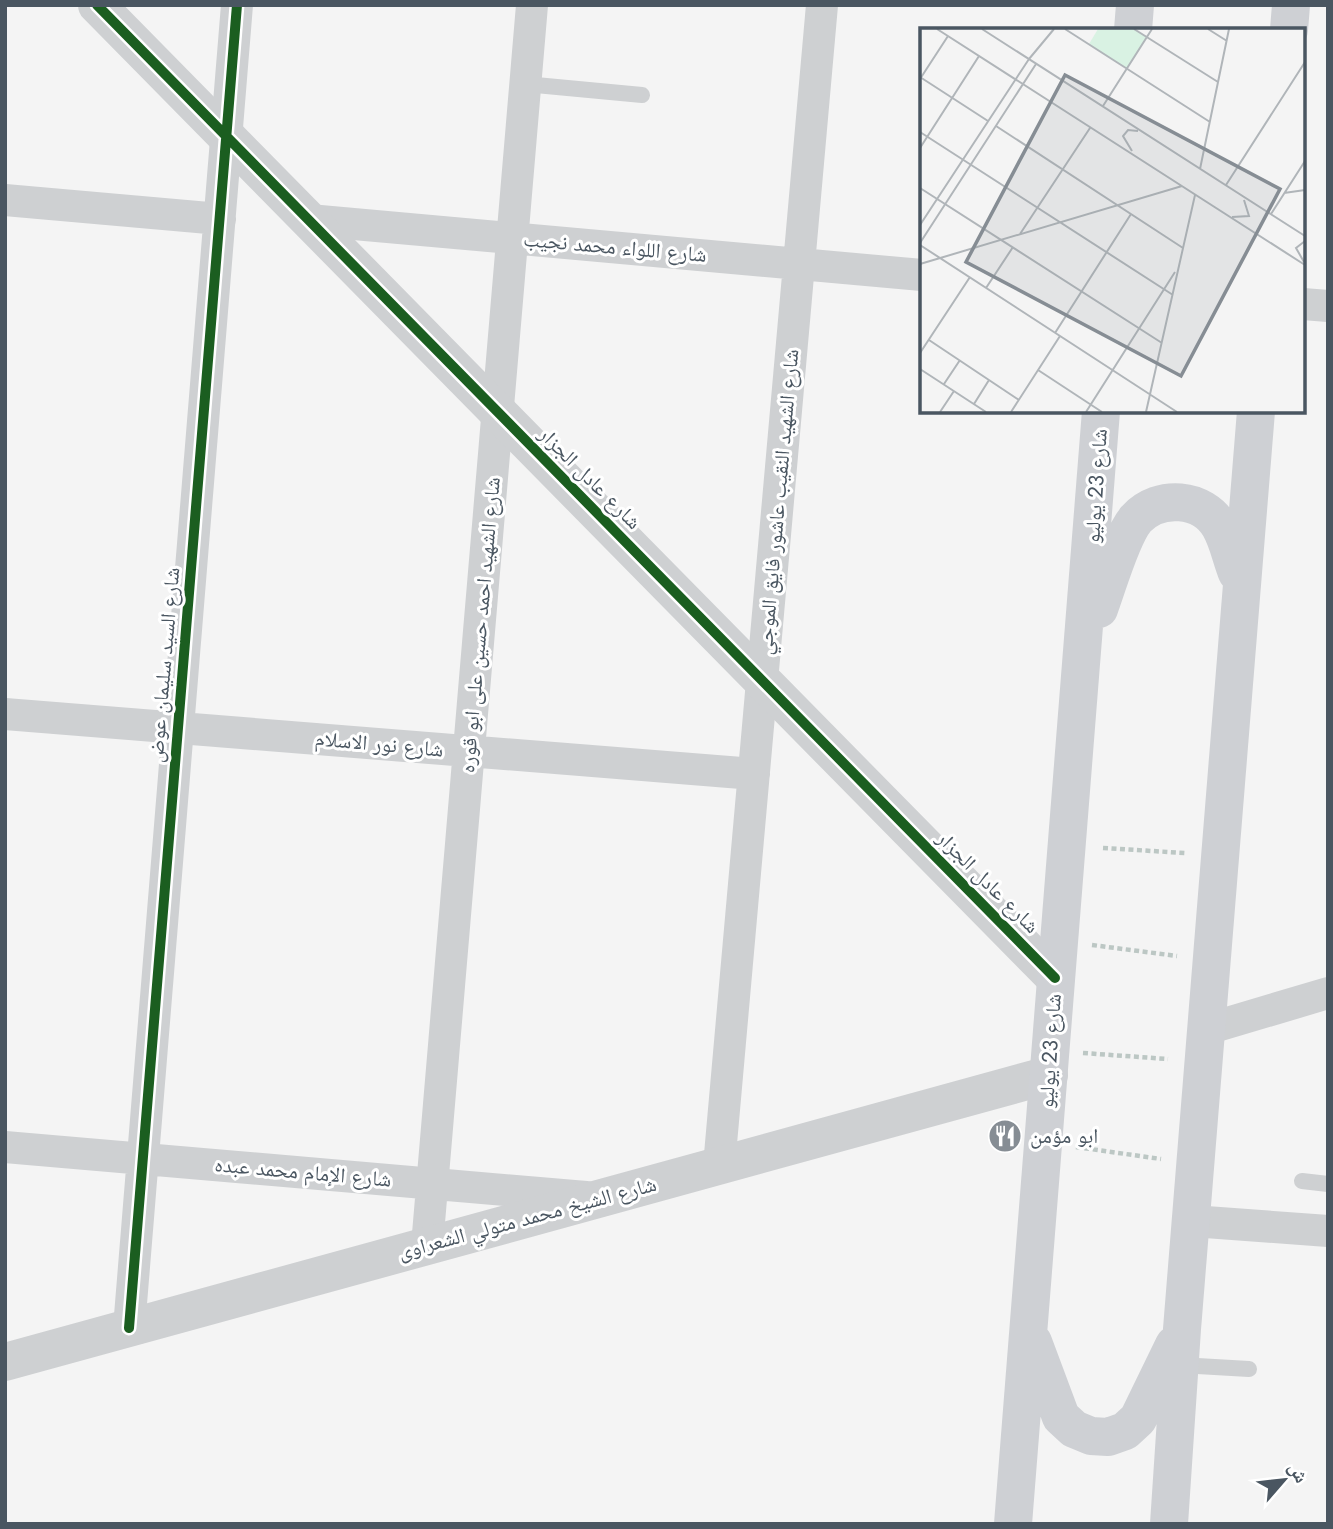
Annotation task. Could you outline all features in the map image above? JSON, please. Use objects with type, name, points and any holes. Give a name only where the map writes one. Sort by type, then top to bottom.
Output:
[{"type":"main road","points":[[1133,28],[1135,5]]},
{"type":"main road","points":[[1289,28],[1291,5]]},
{"type":"main road","name":"شارع 23 يوليو","points":[[1013,1524],[1101,413]]},
{"type":"main road","points":[[1169,1524],[1256,413]]},
{"type":"main road","points":[[1084,650],[1127,533],[1136,519],[1163,502],[1195,505],[1209,514],[1220,526],[1241,585]]},
{"type":"main road","points":[[1028,1330],[1061,1417],[1074,1429],[1091,1436],[1108,1437],[1125,1431],[1138,1419],[1181,1347]]},
{"type":"street","name":"شارع عادل الجزار","points":[[97,5],[1055,978]]},
{"type":"street","name":"شارع السيد سليمان عوض","points":[[129,1328],[237,5]]},
{"type":"street","name":"شارع الشهيد احمد حسين على ابو قوره","points":[[427,1246],[532,5]]},
{"type":"street","name":"شارع الشهيد النقيب عاشور فايق الموجي","points":[[719,1166],[822,5]]},
{"type":"street","points":[[5,200],[220,219]]},
{"type":"street","name":"شارع اللواء محمد نجيب","points":[[309,220],[920,275]]},
{"type":"street","points":[[1305,304],[1328,306]]},
{"type":"street","name":"شارع نور الاسلام","points":[[5,715],[754,774]]},
{"type":"street","points":[[1205,1045],[1328,993]]},
{"type":"street","name":"شارع الشيخ محمد متولي الشعراوى","points":[[5,1362],[719,1166],[1049,1063]]},
{"type":"street","name":"شارع الإمام محمد عبده","points":[[5,1147],[601,1198]]},
{"type":"street","points":[[1192,1221],[1328,1231]]},
{"type":"lane","points":[[525,84],[642,95]]},
{"type":"lane","points":[[1302,1181],[1328,1184]]},
{"type":"lane","points":[[1181,1347],[1250,1369]]},
{"type":"path","points":[[1067,845],[1220,856]]},
{"type":"path","points":[[1059,940],[1212,961]]},
{"type":"path","points":[[1049,1063],[1205,1045]]},
{"type":"path","points":[[1044,1143],[1196,1163]]},
{"type":"cycle path","points":[[97,5],[1055,978]]},
{"type":"cycle path","points":[[129,1328],[237,5]]},
{"type":"place","name":"ابو مؤمن","points":[[1005,1136]]}]
